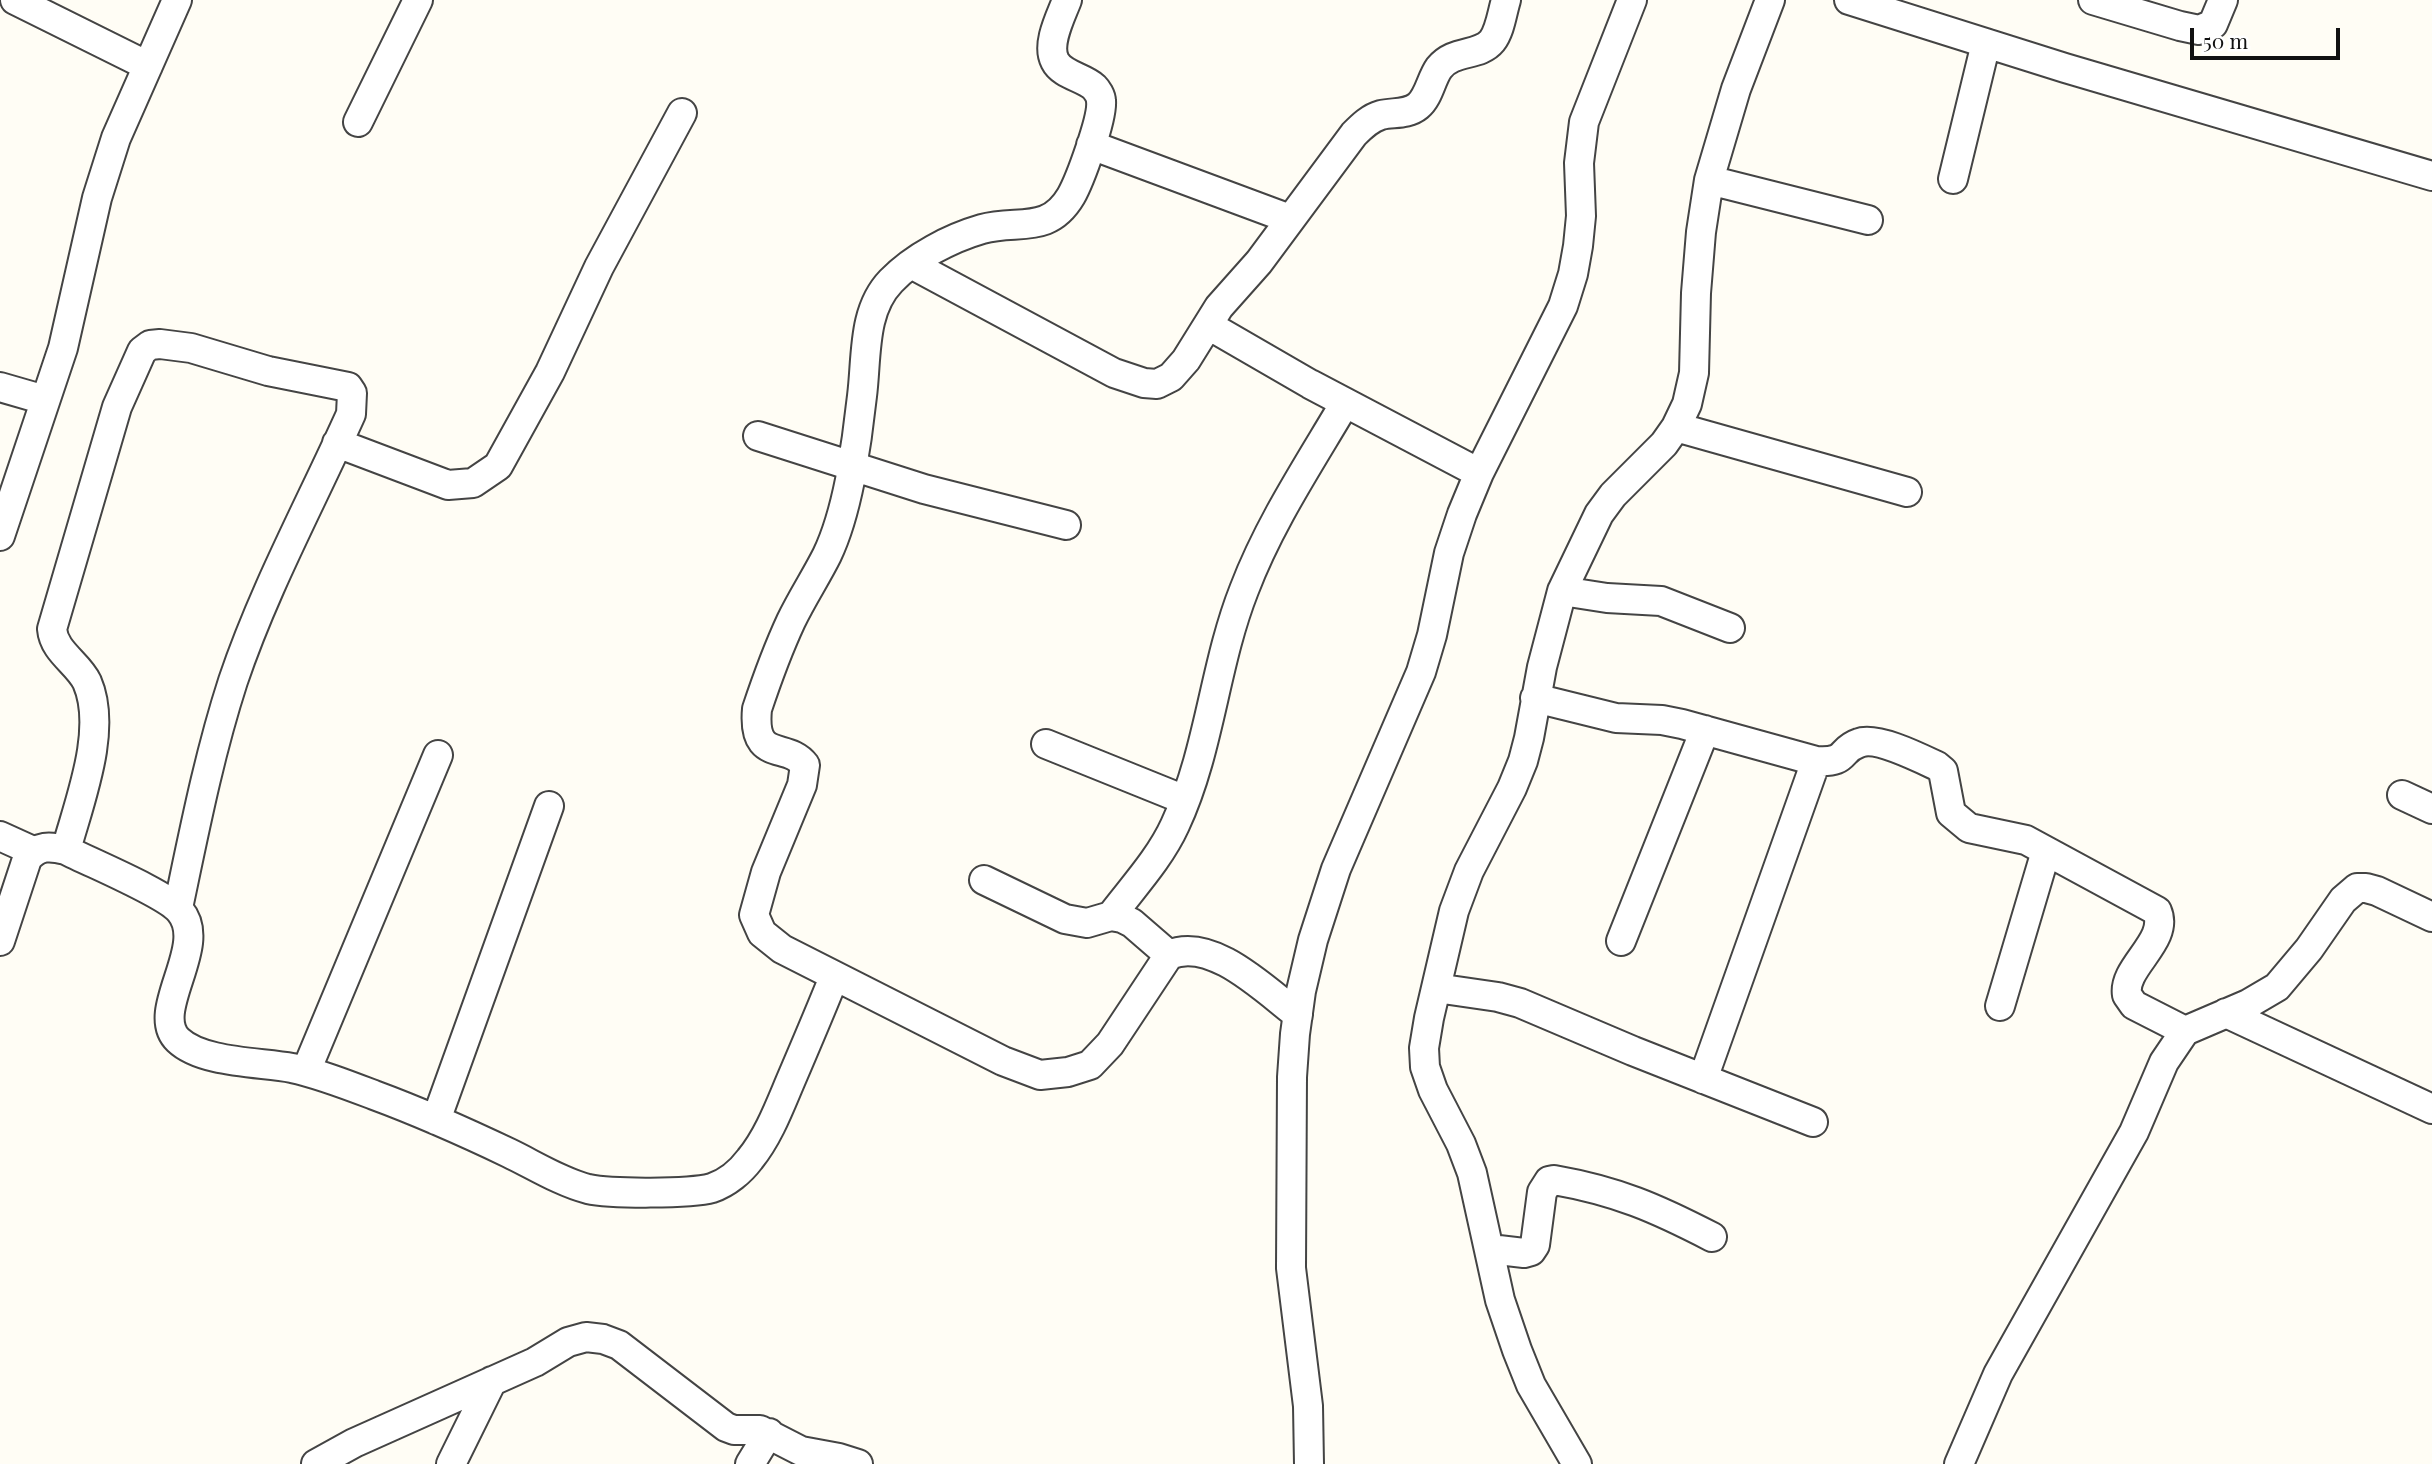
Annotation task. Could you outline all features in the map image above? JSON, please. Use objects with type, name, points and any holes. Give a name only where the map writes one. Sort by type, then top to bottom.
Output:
[{"type":"street","points":[[15,0],[148,66]]},
{"type":"street","points":[[0,536],[63,348],[97,198],[116,138],[177,0]]},
{"type":"street","points":[[358,122],[418,0]]},
{"type":"street","points":[[1067,0],[1053,46],[1054,60],[1061,68],[1096,88],[1101,99],[1101,111],[1091,145],[1072,195],[1053,217],[1037,224],[981,229],[952,240],[911,264],[890,282],[880,295],[870,318],[852,466],[842,514],[827,555],[790,624],[757,709],[756,723],[760,738],[767,747],[802,760],[805,765],[802,785],[766,872],[754,915],[762,933],[782,949],[1003,1061],[1040,1074],[1068,1072],[1090,1065],[1110,1044],[1170,955],[1180,950],[1210,954],[1250,979],[1298,1015]]},
{"type":"street","points":[[911,264],[1114,373],[1144,383],[1157,384],[1171,377],[1186,360],[1219,307],[1259,262],[1354,134],[1378,116],[1407,112],[1419,106],[1438,69],[1447,60],[1457,54],[1486,46],[1494,40],[1506,0]]},
{"type":"street","points":[[1309,1464],[1308,1406],[1291,1268],[1292,1077],[1298,1015],[1314,940],[1336,869],[1422,673],[1449,553],[1462,514],[1479,473],[1563,306],[1573,274],[1581,216],[1579,163],[1584,122],[1632,0]]},
{"type":"street","points":[[1577,1464],[1531,1385],[1517,1350],[1500,1300],[1472,1173],[1461,1143],[1433,1090],[1425,1067],[1424,1048],[1454,911],[1469,872],[1523,761],[1535,698],[1562,591],[1599,514],[1613,495],[1664,444],[1687,404],[1694,373],[1700,232],[1709,180],[1736,89],[1770,0]]},
{"type":"street","points":[[1849,0],[2432,176]]},
{"type":"street","points":[[2093,0],[2199,30],[2213,24],[2223,0]]},
{"type":"street","points":[[1953,179],[1986,43]]},
{"type":"street","points":[[337,443],[448,485],[473,483],[498,466],[550,372],[599,267],[682,113]]},
{"type":"street","points":[[1091,145],[1290,219]]},
{"type":"street","points":[[1709,180],[1868,220]]},
{"type":"street","points":[[1208,325],[1479,473]]},
{"type":"street","points":[[66,850],[90,760],[95,722],[86,680],[57,646],[52,637],[52,629],[117,407],[142,351],[150,345],[160,344],[191,348],[268,371],[348,387],[352,393],[353,405],[266,597],[234,679],[216,737],[178,908]]},
{"type":"street","points":[[0,387],[45,400]]},
{"type":"street","points":[[1111,916],[1153,861],[1174,827],[1202,751],[1216,683],[1243,592],[1266,539],[1345,402]]},
{"type":"street","points":[[1676,426],[1906,492]]},
{"type":"street","points":[[758,436],[924,489],[1066,525]]},
{"type":"street","points":[[1562,591],[1607,598],[1661,601],[1730,628]]},
{"type":"street","points":[[1535,698],[1601,716],[1662,720],[1816,761],[1837,760],[1858,743],[1867,741],[1937,766],[1943,771],[1951,813],[1969,828],[2025,839],[2157,911],[2158,930],[2128,981],[2127,995],[2134,1005],[2185,1031]]},
{"type":"street","points":[[1621,941],[1705,730]]},
{"type":"street","points":[[1046,744],[1185,800]]},
{"type":"street","points":[[306,1071],[438,755]]},
{"type":"street","points":[[1703,1079],[1816,761]]},
{"type":"street","points":[[2402,795],[2432,809]]},
{"type":"street","points":[[436,1120],[549,806]]},
{"type":"street","points":[[0,835],[33,852]]},
{"type":"street","points":[[0,941],[27,859],[43,847],[66,850],[161,897],[178,908],[186,918],[188,934],[185,958],[169,1019],[171,1032],[188,1048],[243,1063],[306,1071],[436,1120],[586,1188],[611,1192],[694,1191],[713,1187],[733,1177],[751,1158],[775,1117],[834,977]]},
{"type":"street","points":[[2000,1006],[2046,851]]},
{"type":"street","points":[[984,880],[1065,919],[1087,923],[1111,916],[1132,923],[1170,955]]},
{"type":"street","points":[[1959,1464],[1998,1374],[2134,1132],[2164,1062],[2185,1031],[2248,1004],[2277,987],[2309,949],[2343,900],[2357,888],[2376,891],[2432,917]]},
{"type":"street","points":[[1436,988],[1520,1003],[1813,1122]]},
{"type":"street","points":[[2226,1013],[2432,1109]]},
{"type":"street","points":[[1490,1249],[1524,1253],[1531,1251],[1535,1245],[1544,1185],[1554,1180],[1623,1195],[1667,1213],[1712,1237]]},
{"type":"street","points":[[316,1464],[354,1443],[535,1362],[568,1342],[586,1337],[619,1345],[726,1427],[734,1430],[760,1430],[790,1447],[858,1464]]},
{"type":"street","points":[[451,1464],[492,1381]]},
{"type":"street","points":[[750,1464],[769,1433]]}]
